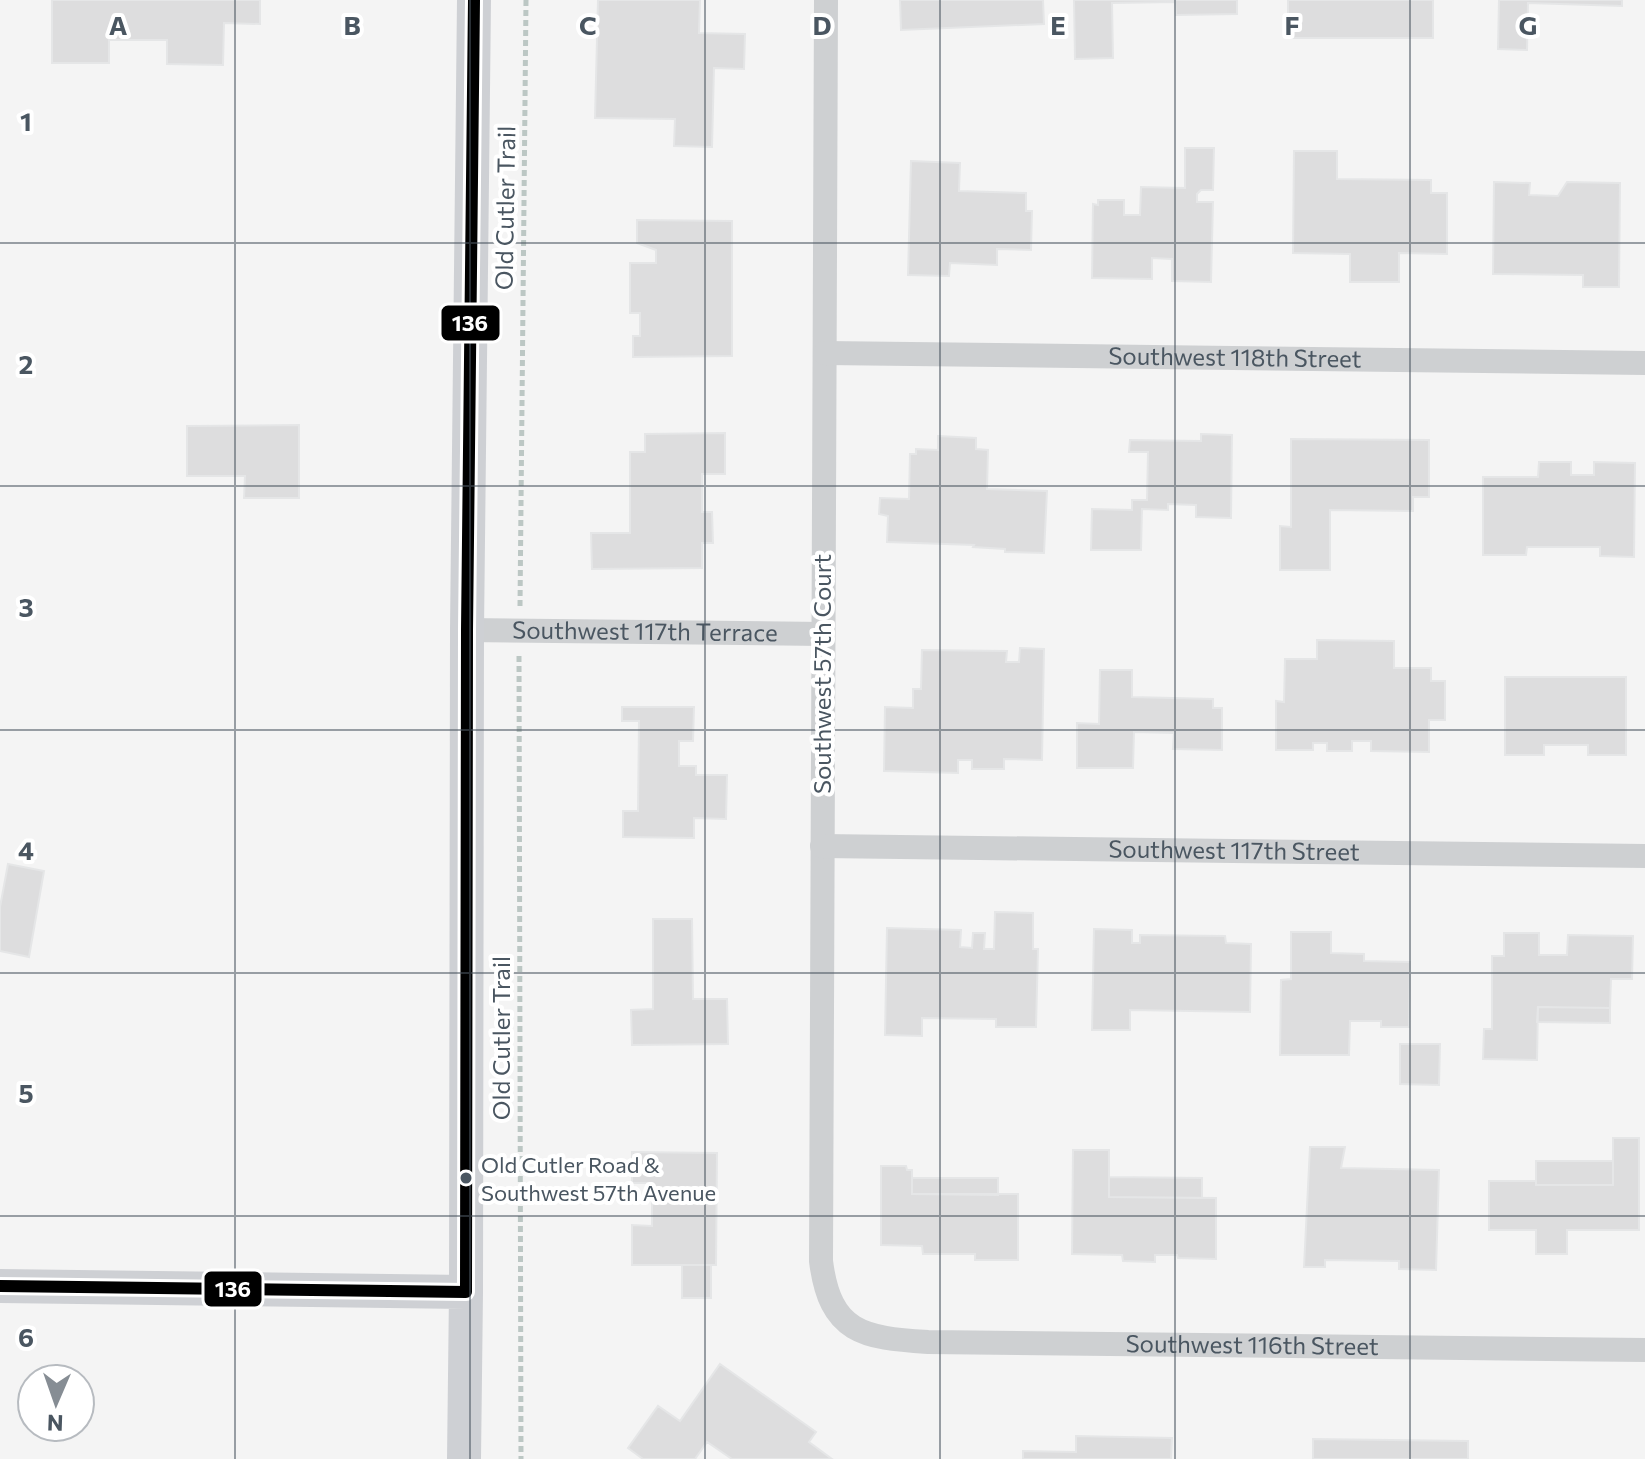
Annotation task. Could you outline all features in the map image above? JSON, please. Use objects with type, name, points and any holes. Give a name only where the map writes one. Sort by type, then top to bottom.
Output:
[{"type":"main road","points":[[464,1459],[467,630],[474,0]]},
{"type":"main road","points":[[0,1286],[466,1292]]},
{"type":"street","name":"Southwest 57th Court","points":[[826,0],[821,1261],[824,1284],[832,1305],[845,1322],[861,1332]]},
{"type":"street","name":"Southwest 118th Street","points":[[825,353],[1645,363]]},
{"type":"street","name":"Southwest 117th Terrace","points":[[467,630],[823,634]]},
{"type":"street","name":"Southwest 117th Street","points":[[822,846],[1645,856]]},
{"type":"street","name":"Southwest 116th Street","points":[[861,1332],[895,1340],[939,1343],[1645,1350]]},
{"type":"path","name":"Old Cutler Trail","points":[[520,609],[526,0]]},
{"type":"path","name":"Old Cutler Trail","points":[[519,665],[521,1459]]},
{"type":"building","points":[[52,0],[260,0],[260,24],[224,23],[223,65],[167,64],[167,40],[109,40],[109,63],[52,63]]},
{"type":"building","points":[[598,0],[700,0],[699,33],[745,34],[744,69],[714,68],[712,147],[674,146],[675,119],[595,118]]},
{"type":"building","points":[[900,0],[1043,0],[1044,24],[901,30]]},
{"type":"building","points":[[1074,0],[1237,0],[1237,14],[1176,15],[1175,2],[1112,3],[1113,58],[1075,59]]},
{"type":"building","points":[[1288,0],[1433,0],[1433,38],[1288,38]]},
{"type":"building","points":[[1499,0],[1622,0],[1622,6],[1528,3],[1527,50],[1498,49]]},
{"type":"building","points":[[1185,148],[1214,148],[1213,190],[1201,190],[1197,194],[1197,202],[1213,202],[1211,282],[1172,281],[1172,259],[1152,258],[1152,279],[1092,278],[1093,204],[1098,205],[1098,200],[1124,200],[1124,215],[1140,215],[1141,187],[1185,188]]},
{"type":"building","points":[[1294,151],[1337,151],[1337,179],[1431,180],[1431,193],[1447,193],[1447,254],[1399,253],[1399,282],[1350,282],[1350,254],[1293,253]]},
{"type":"building","points":[[911,161],[960,163],[959,191],[1026,193],[1026,211],[1032,211],[1031,250],[997,249],[997,265],[950,263],[949,276],[908,275]]},
{"type":"building","points":[[1494,182],[1530,183],[1529,195],[1558,196],[1567,182],[1620,183],[1619,287],[1583,287],[1583,275],[1493,274]]},
{"type":"building","points":[[637,220],[732,221],[732,356],[633,357],[633,336],[640,336],[640,313],[630,313],[630,263],[656,263],[656,250],[637,243]]},
{"type":"building","points":[[299,425],[299,498],[244,498],[245,476],[187,476],[187,426]]},
{"type":"building","points":[[725,433],[725,474],[702,474],[702,512],[712,512],[713,543],[702,543],[702,568],[592,569],[591,533],[630,533],[630,452],[645,452],[645,434]]},
{"type":"building","points":[[1201,434],[1232,435],[1231,518],[1196,517],[1196,505],[1168,504],[1168,510],[1142,509],[1141,550],[1091,550],[1092,509],[1132,510],[1132,500],[1147,500],[1148,452],[1129,452],[1130,440],[1201,441]]},
{"type":"building","points":[[938,436],[976,438],[976,449],[988,450],[987,489],[1047,491],[1044,553],[1005,552],[1005,549],[974,545],[887,542],[888,516],[879,514],[880,498],[909,499],[910,454],[916,454],[916,449],[938,450]]},
{"type":"building","points":[[1291,439],[1429,440],[1429,497],[1413,497],[1413,511],[1330,510],[1330,570],[1280,570],[1280,526],[1291,527]]},
{"type":"building","points":[[1539,462],[1571,462],[1571,475],[1594,475],[1594,462],[1635,463],[1634,557],[1600,556],[1600,547],[1527,547],[1526,555],[1483,555],[1483,477],[1538,477]]},
{"type":"building","points":[[1317,640],[1394,641],[1394,668],[1431,668],[1431,681],[1445,681],[1445,720],[1429,720],[1429,752],[1371,751],[1371,741],[1352,741],[1352,751],[1327,751],[1327,743],[1313,743],[1313,750],[1276,750],[1276,701],[1284,702],[1285,659],[1317,659]]},
{"type":"building","points":[[1020,648],[1044,649],[1042,760],[1004,759],[1004,769],[972,769],[972,760],[958,760],[958,773],[884,771],[885,707],[913,708],[913,689],[921,689],[922,650],[1007,651],[1006,662],[1019,662]]},
{"type":"building","points":[[1100,670],[1132,670],[1132,697],[1213,699],[1213,708],[1222,708],[1222,750],[1173,749],[1174,733],[1134,732],[1133,768],[1077,768],[1077,723],[1099,724]]},
{"type":"building","points":[[1505,677],[1626,677],[1626,755],[1588,755],[1588,745],[1544,745],[1544,755],[1505,755]]},
{"type":"building","points":[[622,707],[694,707],[693,741],[679,741],[679,766],[696,766],[696,775],[727,775],[726,819],[694,818],[694,838],[623,837],[623,811],[638,811],[639,721],[622,721]]},
{"type":"building","points":[[8,864],[44,871],[29,957],[0,951],[0,907]]},
{"type":"building","points":[[995,912],[1033,913],[1033,949],[1038,949],[1036,1027],[996,1027],[996,1019],[922,1018],[922,1036],[885,1035],[887,928],[961,930],[960,947],[972,948],[973,933],[985,933],[984,949],[994,949]]},
{"type":"building","points":[[653,919],[692,919],[693,999],[727,999],[728,1044],[632,1045],[631,1010],[653,1009]]},
{"type":"building","points":[[1094,929],[1132,930],[1132,943],[1140,943],[1140,935],[1225,936],[1226,943],[1251,944],[1250,1012],[1130,1010],[1130,1030],[1092,1030]]},
{"type":"building","points":[[1291,932],[1331,932],[1331,953],[1364,954],[1364,961],[1410,962],[1409,1027],[1381,1027],[1381,1021],[1350,1021],[1349,1055],[1280,1055],[1281,980],[1291,979]]},
{"type":"building","points":[[1504,933],[1539,933],[1539,955],[1567,955],[1568,935],[1633,936],[1632,979],[1611,979],[1610,1008],[1538,1007],[1537,1060],[1483,1059],[1484,1029],[1492,1029],[1492,956],[1504,956]]},
{"type":"building","points":[[1538,1007],[1610,1008],[1610,1023],[1537,1022]]},
{"type":"building","points":[[1400,1044],[1440,1044],[1439,1085],[1400,1084]]},
{"type":"building","points":[[1613,1138],[1639,1138],[1639,1230],[1567,1230],[1567,1254],[1536,1254],[1536,1230],[1489,1230],[1489,1181],[1536,1181],[1536,1185],[1613,1185]]},
{"type":"building","points":[[1310,1147],[1345,1147],[1341,1168],[1439,1170],[1436,1270],[1399,1269],[1399,1261],[1325,1260],[1325,1267],[1304,1267]]},
{"type":"building","points":[[1073,1150],[1109,1150],[1109,1197],[1216,1198],[1216,1259],[1155,1255],[1155,1262],[1123,1261],[1122,1255],[1072,1254]]},
{"type":"building","points":[[632,1152],[717,1153],[716,1265],[632,1265],[632,1225],[652,1226],[652,1183],[632,1183]]},
{"type":"building","points":[[1536,1161],[1613,1161],[1613,1185],[1536,1185]]},
{"type":"building","points":[[881,1166],[906,1166],[907,1170],[912,1170],[912,1194],[1018,1194],[1018,1260],[975,1260],[975,1254],[923,1254],[922,1246],[881,1245]]},
{"type":"building","points":[[1109,1177],[1202,1178],[1202,1198],[1109,1197]]},
{"type":"building","points":[[912,1178],[998,1178],[998,1195],[912,1194]]},
{"type":"building","points":[[682,1265],[711,1265],[711,1298],[682,1298]]},
{"type":"building","points":[[720,1364],[816,1432],[809,1442],[832,1459],[732,1459],[707,1442],[695,1459],[643,1459],[628,1448],[658,1406],[680,1421]]},
{"type":"building","points":[[1076,1436],[1172,1438],[1171,1459],[1023,1459],[1023,1451],[1076,1452]]},
{"type":"building","points":[[1313,1439],[1468,1441],[1468,1459],[1313,1459]]},
{"type":"transit line","name":"136","points":[[466,1292],[467,630],[474,0]]},
{"type":"transit line","name":"136","points":[[0,1286],[466,1292]]},
{"type":"place","name":"Old Cutler Road & Southwest 57th Avenue","points":[[466,1178]]}]
